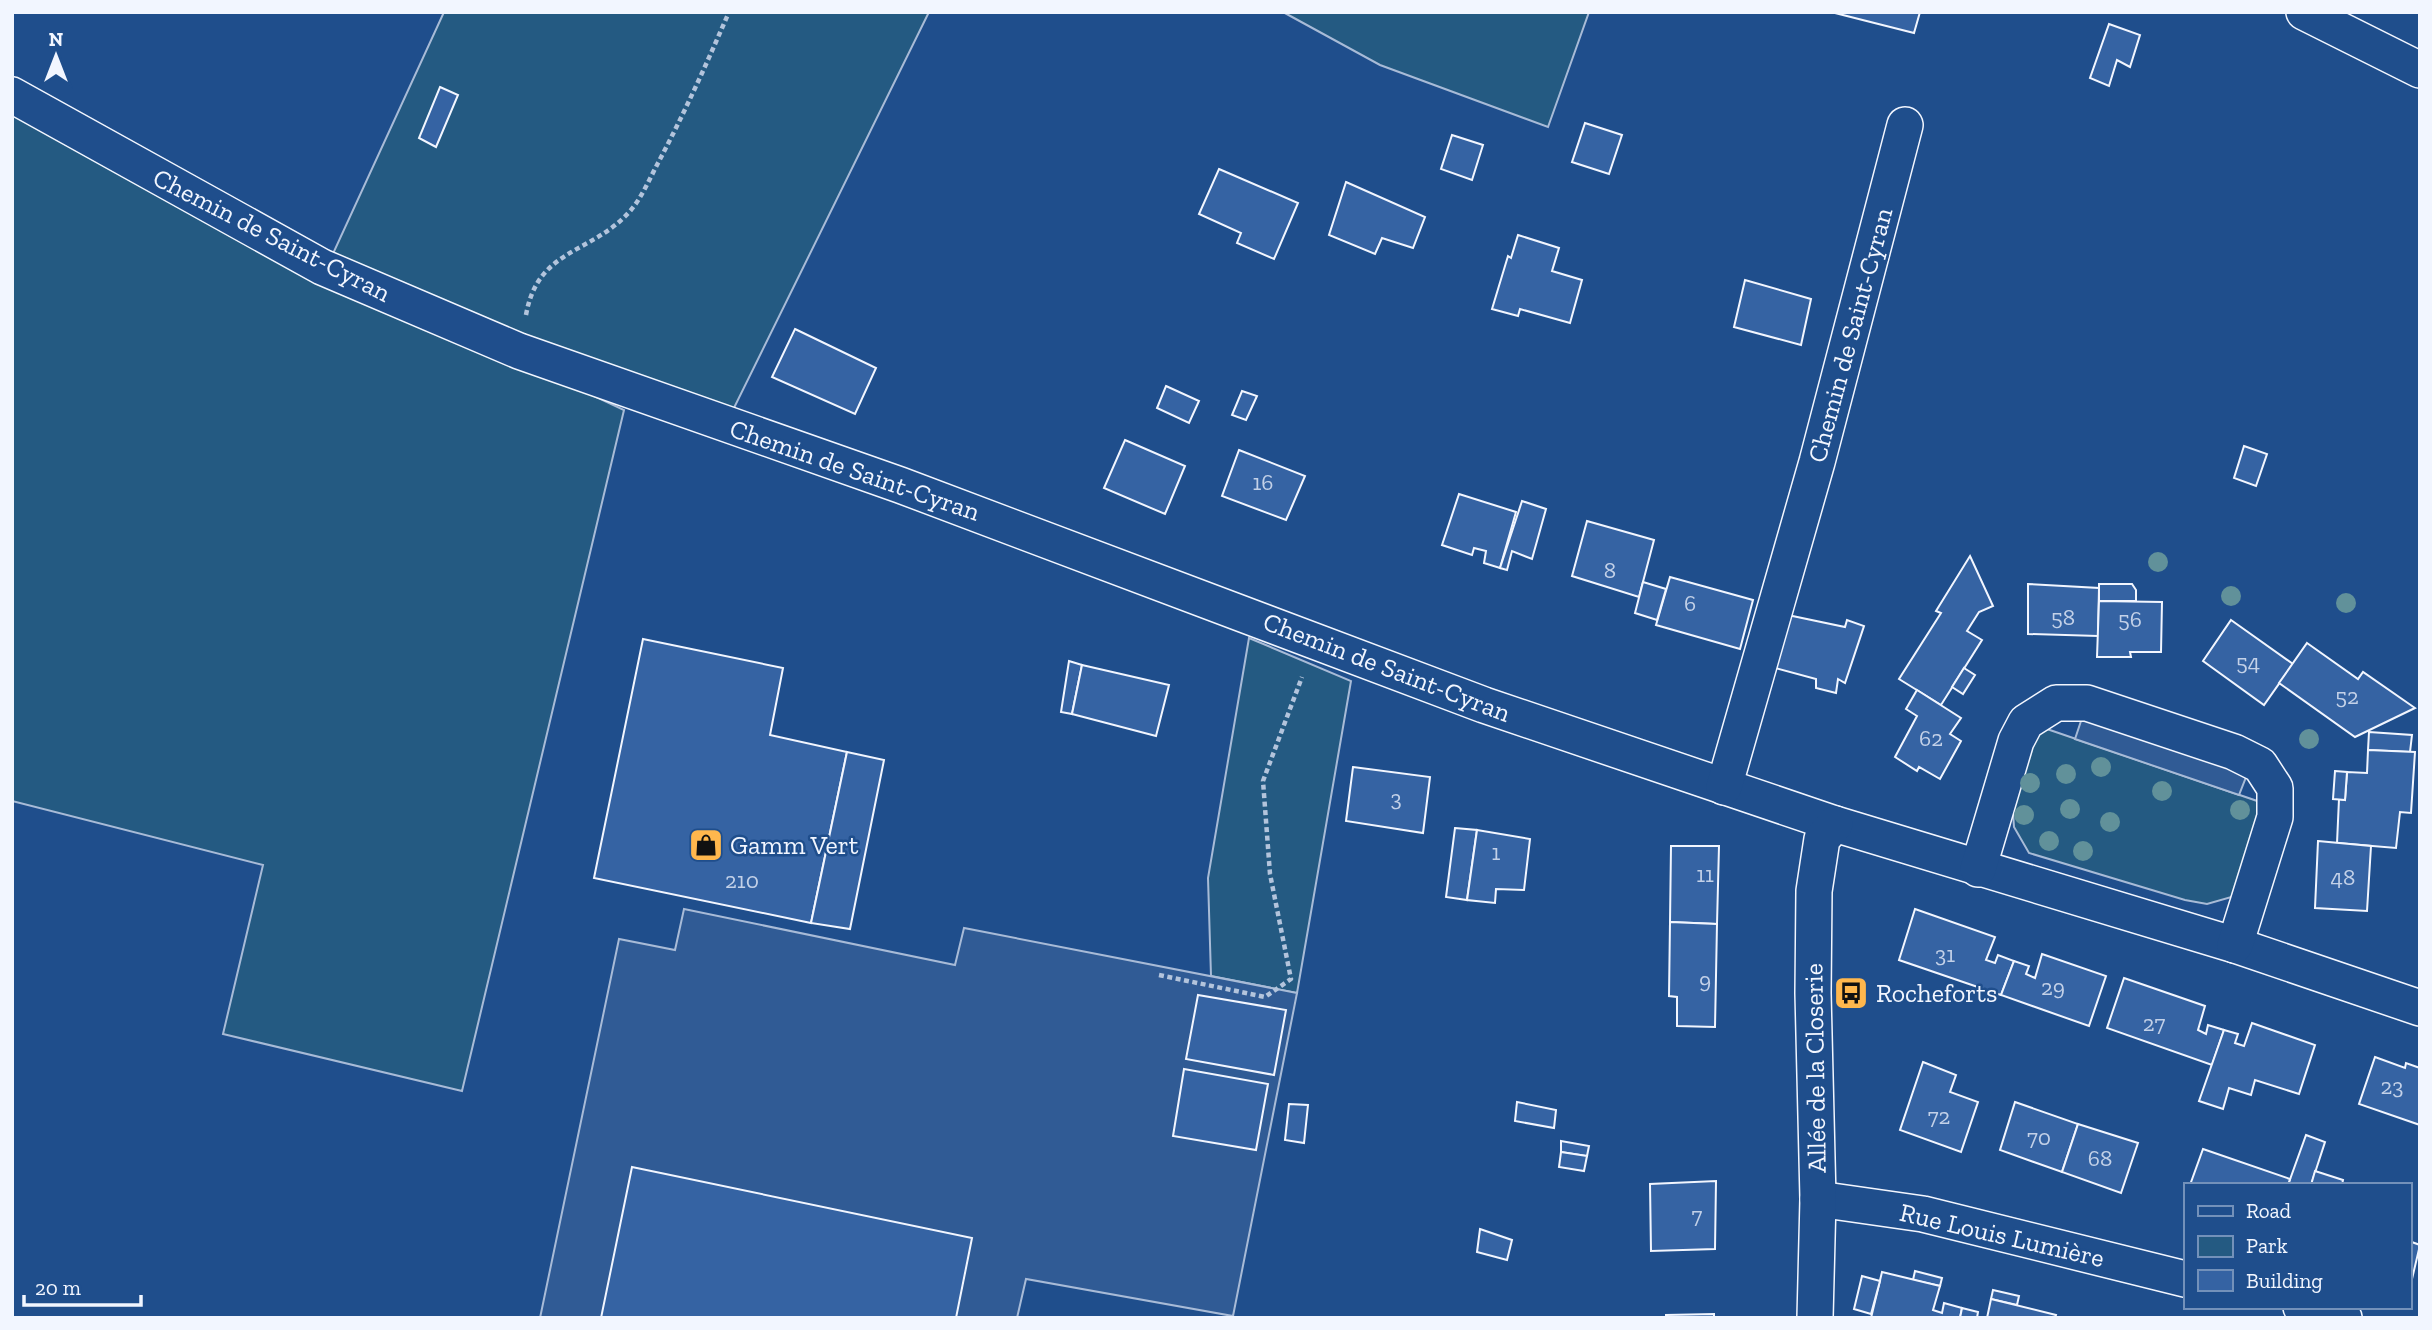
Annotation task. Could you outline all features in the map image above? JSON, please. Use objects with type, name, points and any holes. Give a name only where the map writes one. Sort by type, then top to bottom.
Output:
[{"type":"street","points":[[2304,12],[2420,70]]},
{"type":"street","name":"Chemin de Saint-Cyran","points":[[12,95],[322,267],[519,351],[913,489],[1484,705],[1835,824],[2235,945],[2420,1008]]},
{"type":"street","name":"Chemin de Saint-Cyran","points":[[1724,787],[1817,462],[1905,125]]},
{"type":"street","points":[[1978,869],[2017,741],[2026,722],[2056,704],[2087,703],[2234,752],[2260,765],[2275,788],[2275,817],[2235,945]]},
{"type":"street","name":"Allée de la Closerie","points":[[1815,1318],[1818,1199],[1813,993],[1814,891],[1822,839],[1835,824]]},
{"type":"street","name":"Rue Louis Lumière","points":[[1818,1199],[1923,1214],[2184,1279]]},
{"type":"street","points":[[2309,1309],[2344,1318]]},
{"type":"path","points":[[519,351],[530,292],[542,271],[619,223],[633,208],[683,116],[729,12]]},
{"type":"path","points":[[1159,975],[1265,997],[1291,979],[1270,874],[1263,781],[1317,640]]},
{"type":"green space","points":[[444,12],[929,12],[730,416],[331,258]]},
{"type":"green space","points":[[1283,12],[1589,12],[1548,127],[1380,65]]},
{"type":"green space","points":[[12,109],[479,342],[624,410],[462,1091],[223,1034],[263,865],[12,801]]},
{"type":"green space","points":[[1249,638],[1351,681],[1297,993],[1211,976],[1208,878]]},
{"type":"green space","points":[[2044,728],[2263,803],[2235,896],[2207,904],[2185,900],[2029,853],[2014,827],[2012,798],[2033,731]]},
{"type":"shaded area","points":[[2083,715],[2248,772],[2239,795],[2075,739]]},
{"type":"shaded area","points":[[684,909],[955,965],[964,928],[1297,993],[1233,1316],[1026,1279],[1017,1318],[540,1318],[619,939],[675,950]]},
{"type":"building","points":[[1831,12],[1920,12],[1914,33]]},
{"type":"building","points":[[2109,24],[2140,35],[2130,67],[2117,60],[2109,86],[2090,78]]},
{"type":"building","points":[[440,87],[458,95],[436,147],[419,138]]},
{"type":"building","points":[[1585,123],[1622,135],[1609,174],[1572,162]]},
{"type":"building","points":[[1452,135],[1483,145],[1472,180],[1441,169]]},
{"type":"building","points":[[1219,169],[1298,203],[1274,259],[1237,243],[1241,233],[1199,214]]},
{"type":"building","points":[[1346,182],[1425,217],[1413,248],[1382,238],[1375,254],[1329,235]]},
{"type":"building","points":[[1518,235],[1559,248],[1552,271],[1582,280],[1570,323],[1520,309],[1518,316],[1492,309],[1508,256],[1511,258]]},
{"type":"building","points":[[1745,280],[1811,299],[1801,345],[1734,327]]},
{"type":"building","points":[[795,329],[876,368],[855,414],[772,377]]},
{"type":"building","points":[[1166,386],[1199,401],[1189,423],[1157,408]]},
{"type":"building","points":[[1242,391],[1257,396],[1246,420],[1232,415]]},
{"type":"building","points":[[1125,440],[1185,466],[1165,514],[1104,488]]},
{"type":"building","points":[[2244,446],[2267,454],[2256,486],[2234,478]]},
{"type":"building","points":[[1239,450],[1305,476],[1286,520],[1222,496]]},
{"type":"building","points":[[1459,494],[1516,512],[1500,568],[1484,563],[1486,551],[1474,548],[1472,555],[1442,545]]},
{"type":"building","points":[[1522,501],[1546,509],[1532,559],[1512,551],[1507,570],[1500,568]]},
{"type":"building","points":[[1587,521],[1654,540],[1639,597],[1572,576]]},
{"type":"building","points":[[1970,556],[1993,606],[1979,612],[1967,631],[1982,640],[1941,705],[1899,679],[1941,613],[1936,611]]},
{"type":"building","points":[[1670,577],[1753,600],[1740,649],[1656,625]]},
{"type":"building","points":[[1643,582],[1666,589],[1657,620],[1635,613]]},
{"type":"building","points":[[2028,584],[2099,588],[2098,636],[2028,634]]},
{"type":"building","points":[[2099,584],[2132,584],[2136,590],[2136,601],[2099,601]]},
{"type":"building","points":[[2099,601],[2162,602],[2161,652],[2130,652],[2131,657],[2097,657]]},
{"type":"building","points":[[1783,614],[1845,627],[1847,620],[1864,626],[1845,683],[1838,679],[1836,693],[1816,688],[1816,679],[1768,666]]},
{"type":"building","points":[[2231,620],[2293,664],[2264,705],[2203,661]]},
{"type":"building","points":[[643,639],[783,668],[770,735],[847,752],[811,923],[594,878]]},
{"type":"building","points":[[2307,643],[2358,679],[2363,672],[2415,708],[2355,737],[2279,683]]},
{"type":"building","points":[[1069,661],[1082,665],[1072,714],[1061,712]]},
{"type":"building","points":[[1082,665],[1169,685],[1156,736],[1072,714]]},
{"type":"building","points":[[1964,668],[1975,675],[1963,694],[1952,687]]},
{"type":"building","points":[[1917,690],[1961,718],[1950,734],[1961,741],[1940,779],[1919,767],[1917,771],[1895,757],[1917,716],[1906,709]]},
{"type":"building","points":[[2369,732],[2412,735],[2410,752],[2368,750]]},
{"type":"building","points":[[2368,750],[2415,752],[2411,813],[2400,812],[2396,848],[2337,843],[2339,799],[2345,800],[2347,772],[2367,773]]},
{"type":"building","points":[[847,752],[884,760],[850,929],[811,923]]},
{"type":"building","points":[[1353,767],[1430,777],[1423,833],[1346,821]]},
{"type":"building","points":[[2335,771],[2347,772],[2345,800],[2333,799]]},
{"type":"building","points":[[1455,828],[1477,830],[1467,900],[1446,897]]},
{"type":"building","points":[[1477,830],[1530,839],[1524,890],[1496,889],[1495,903],[1467,900]]},
{"type":"building","points":[[2318,841],[2371,846],[2367,911],[2315,908]]},
{"type":"building","points":[[1671,846],[1719,846],[1717,924],[1670,922]]},
{"type":"building","points":[[1915,909],[1995,937],[1986,960],[1995,963],[1998,955],[2014,961],[2001,995],[1899,960]]},
{"type":"building","points":[[1670,922],[1717,924],[1715,1027],[1677,1026],[1677,997],[1669,996]]},
{"type":"building","points":[[2042,954],[2106,976],[2089,1026],[2001,995],[2014,961],[2029,966],[2026,974],[2035,978]]},
{"type":"building","points":[[2124,978],[2205,1006],[2198,1030],[2206,1034],[2208,1025],[2224,1030],[2212,1065],[2107,1028]]},
{"type":"building","points":[[1198,995],[1286,1010],[1274,1075],[1186,1059]]},
{"type":"building","points":[[2252,1023],[2315,1045],[2299,1094],[2255,1080],[2251,1095],[2229,1088],[2223,1109],[2199,1101],[2224,1030],[2238,1034],[2235,1043],[2244,1046]]},
{"type":"building","points":[[2375,1057],[2405,1068],[2406,1063],[2420,1068],[2420,1125],[2359,1104]]},
{"type":"building","points":[[1923,1062],[1956,1075],[1950,1092],[1978,1102],[1961,1152],[1900,1130]]},
{"type":"building","points":[[1184,1069],[1268,1084],[1256,1150],[1173,1136]]},
{"type":"building","points":[[1517,1102],[1556,1110],[1554,1128],[1515,1121]]},
{"type":"building","points":[[2015,1102],[2078,1124],[2062,1172],[2000,1150]]},
{"type":"building","points":[[1289,1104],[1308,1105],[1304,1143],[1285,1140]]},
{"type":"building","points":[[2078,1124],[2138,1143],[2121,1193],[2062,1172]]},
{"type":"building","points":[[2306,1135],[2325,1142],[2312,1183],[2289,1183]]},
{"type":"building","points":[[1561,1141],[1589,1146],[1587,1156],[1561,1152]]},
{"type":"building","points":[[2203,1149],[2290,1179],[2289,1183],[2191,1183]]},
{"type":"building","points":[[1561,1152],[1587,1156],[1584,1171],[1559,1167]]},
{"type":"building","points":[[632,1167],[972,1238],[956,1318],[601,1318]]},
{"type":"building","points":[[2315,1171],[2343,1180],[2342,1183],[2312,1183]]},
{"type":"building","points":[[1716,1181],[1715,1249],[1651,1251],[1650,1184]]},
{"type":"building","points":[[1480,1229],[1512,1240],[1507,1260],[1477,1252]]},
{"type":"building","points":[[2411,1242],[2420,1245],[2411,1279]]},
{"type":"building","points":[[1915,1271],[1942,1278],[1940,1286],[1913,1280]]},
{"type":"building","points":[[1882,1272],[1940,1286],[1933,1310],[1942,1313],[1944,1303],[1962,1308],[1960,1318],[1871,1318]]},
{"type":"building","points":[[1862,1276],[1880,1281],[1871,1314],[1854,1309]]},
{"type":"building","points":[[1993,1290],[2019,1296],[2017,1305],[1991,1299]]},
{"type":"building","points":[[1991,1299],[2056,1315],[2055,1318],[1987,1318]]},
{"type":"building","points":[[1962,1308],[1978,1312],[1977,1318],[1960,1318]]},
{"type":"building","points":[[1714,1314],[1714,1318],[1666,1318],[1666,1315]]},
{"type":"place","name":"Gamm Vert","points":[[706,845]]},
{"type":"place","name":"Rocheforts","points":[[1851,993]]}]
